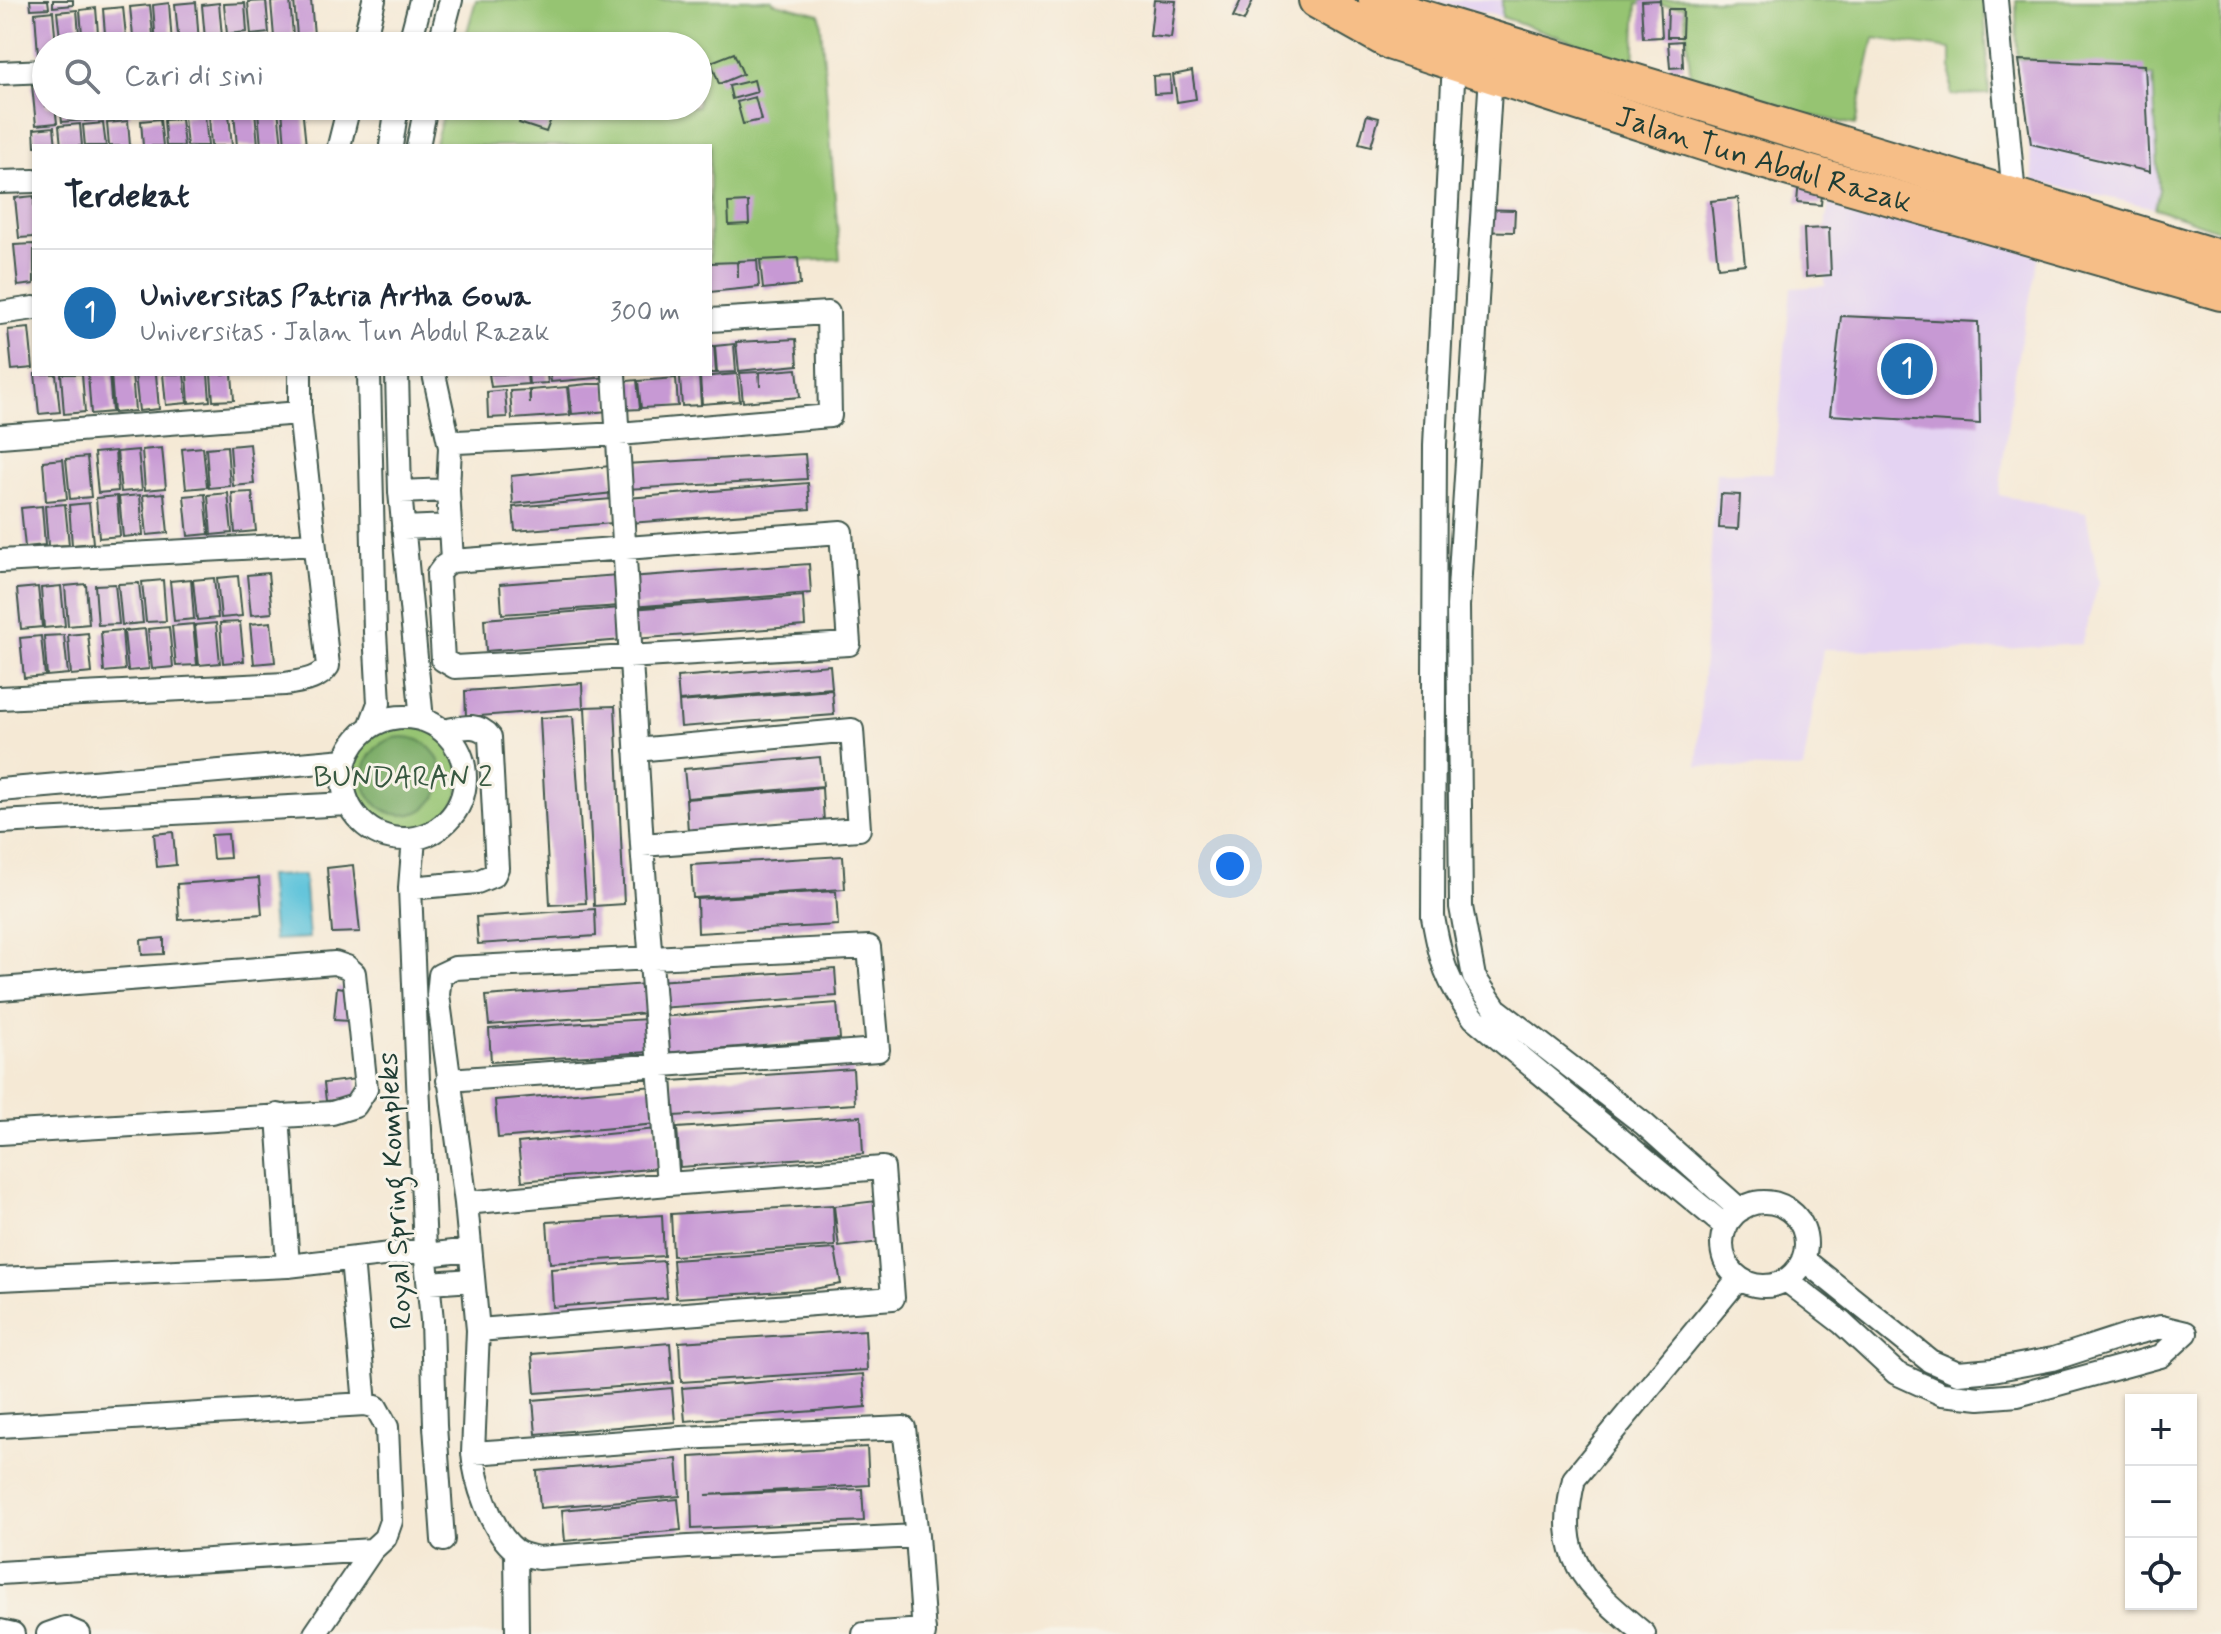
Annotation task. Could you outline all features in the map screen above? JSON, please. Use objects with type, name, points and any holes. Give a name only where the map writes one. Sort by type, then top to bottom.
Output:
[{"type":"main road","name":"Jalan Tun Abdul Razak","points":[[1317,0],[1392,42],[1491,74],[1731,151],[2221,292]]},
{"type":"main road","name":"Jalan Tun Abdul Razak","points":[[1377,0],[1404,13],[2221,259]]},
{"type":"street","points":[[366,32],[374,0]]},
{"type":"street","points":[[413,32],[421,0]]},
{"type":"street","points":[[443,32],[451,0]]},
{"type":"street","points":[[1996,0],[2014,196]]},
{"type":"street","points":[[1454,61],[1435,445],[1433,917],[1441,964],[1454,992],[1474,1018],[1733,1219]]},
{"type":"street","points":[[0,73],[32,72]]},
{"type":"street","points":[[1491,74],[1458,606],[1461,907],[1467,951],[1474,977],[1496,1009],[1644,1124],[1733,1219]]},
{"type":"street","points":[[340,144],[346,120]]},
{"type":"street","points":[[391,144],[395,120]]},
{"type":"street","points":[[418,144],[423,120]]},
{"type":"street","points":[[0,182],[32,181]]},
{"type":"street","points":[[0,313],[32,308]]},
{"type":"street","points":[[450,447],[457,442],[619,434],[830,416],[828,313],[712,320]]},
{"type":"street","points":[[0,698],[265,686],[319,676],[328,666],[300,413],[300,376]]},
{"type":"street","points":[[369,376],[379,703],[370,727],[351,747],[345,760],[343,782],[348,804],[354,814],[370,829],[391,838],[425,835],[445,823],[453,815],[465,782],[462,759],[451,739],[422,720],[395,718],[370,727]]},
{"type":"street","points":[[397,376],[400,492],[422,720]]},
{"type":"street","points":[[434,376],[450,447],[448,490],[452,561]]},
{"type":"street","points":[[614,376],[642,845],[668,1184]]},
{"type":"street","points":[[0,436],[300,413]]},
{"type":"street","points":[[400,492],[448,490]]},
{"type":"street","points":[[403,528],[450,526]]},
{"type":"street","points":[[841,532],[849,644],[455,667],[443,660],[438,580],[440,570],[452,561],[626,549],[841,532]]},
{"type":"street","points":[[0,561],[314,544]]},
{"type":"street","points":[[410,888],[488,880],[497,868],[490,737],[485,730],[477,727],[443,731]]},
{"type":"street","points":[[636,750],[852,730],[859,829],[642,845]]},
{"type":"street","points":[[0,790],[345,760]]},
{"type":"street","points":[[0,822],[348,804]]},
{"type":"street","name":"Royal Spring Kompleks","points":[[414,838],[410,888],[426,1252],[443,1540]]},
{"type":"street","points":[[448,1080],[878,1050],[869,947],[447,970],[440,975],[438,983],[448,1080],[466,1203],[478,1330],[473,1453],[478,1485],[507,1542],[516,1551],[538,1558],[917,1536]]},
{"type":"street","points":[[0,989],[335,963],[354,973],[366,1089],[355,1106],[346,1110],[0,1133]]},
{"type":"street","points":[[278,1115],[288,1266]]},
{"type":"street","points":[[466,1203],[883,1168],[893,1298],[478,1330]]},
{"type":"street","points":[[1752,1204],[1778,1205],[1790,1211],[1804,1233],[1806,1246],[1797,1270],[1786,1280],[1773,1285],[1758,1286],[1739,1278],[1725,1261],[1722,1247],[1733,1219],[1752,1204]]},
{"type":"street","points":[[0,1279],[288,1266],[470,1250]]},
{"type":"street","points":[[352,1259],[365,1404]]},
{"type":"street","points":[[1786,1280],[1842,1323],[1896,1373],[1942,1394],[1980,1398],[2018,1395],[2161,1356],[2186,1333],[2161,1327],[2053,1359],[1958,1373],[1930,1361],[1803,1259]]},
{"type":"street","points":[[1644,1634],[1595,1593],[1575,1560],[1567,1530],[1568,1503],[1574,1479],[1739,1278]]},
{"type":"street","points":[[429,1283],[473,1280]]},
{"type":"street","points":[[0,1426],[365,1404],[376,1407],[387,1427],[391,1521],[385,1538],[372,1550],[315,1634]]},
{"type":"street","points":[[473,1453],[681,1438],[904,1428],[917,1536],[924,1632],[864,1634]]},
{"type":"street","points":[[0,1573],[372,1550]]},
{"type":"street","points":[[516,1551],[517,1634]]},
{"type":"street","points":[[48,1634],[65,1628],[79,1634]]},
{"type":"street","points":[[0,1631],[13,1634]]},
{"type":"shaded area","points":[[1432,0],[1502,0],[1502,17]]},
{"type":"shaded area","points":[[2017,58],[2153,76],[2159,189],[2155,208],[2034,181]]},
{"type":"shaded area","points":[[1831,196],[2039,255],[2014,374],[1999,495],[2086,513],[2099,582],[2081,644],[1972,651],[1823,649],[1803,769],[1697,766],[1716,473],[1773,473],[1791,288],[1825,286],[1826,219]]},
{"type":"green space","points":[[476,0],[772,0],[820,14],[840,259],[712,265],[712,144],[435,144],[442,120],[712,120],[712,32],[467,32]]},
{"type":"green space","points":[[1502,0],[1984,0],[1989,94],[1951,95],[1951,49],[1874,38],[1855,125],[1692,90],[1684,7],[1637,4],[1634,63],[1502,17]]},
{"type":"green space","points":[[2016,0],[2221,0],[2221,231],[2155,208],[2159,189],[2153,76],[2017,58]]},
{"type":"green space","points":[[405,724],[426,728],[444,740],[456,758],[460,779],[456,800],[444,818],[426,830],[405,834],[384,830],[366,818],[354,800],[350,779],[354,758],[366,740],[384,728]]},
{"type":"green space","name":"BUNDARAN 2","points":[[395,737],[411,737],[425,743],[436,754],[442,776],[436,798],[425,809],[411,815],[395,815],[381,809],[370,798],[364,784],[364,768],[370,754],[381,743]]},
{"type":"water","points":[[304,875],[309,938],[274,940],[268,876]]},
{"type":"building","points":[[30,0],[48,0],[49,8],[31,9]]},
{"type":"building","points":[[53,0],[73,0],[73,5],[53,7]]},
{"type":"building","points":[[290,0],[293,32],[274,32],[271,2]]},
{"type":"building","points":[[311,0],[314,32],[297,32],[294,1]]},
{"type":"building","points":[[1154,0],[1176,1],[1171,38],[1150,36]]},
{"type":"building","points":[[1241,0],[1253,0],[1244,21],[1233,17]]},
{"type":"building","points":[[1660,0],[1662,37],[1643,38],[1641,1]]},
{"type":"building","points":[[266,1],[269,32],[251,32],[248,2]]},
{"type":"building","points":[[196,2],[198,32],[178,32],[175,4]]},
{"type":"building","points":[[169,3],[171,32],[155,32],[153,5]]},
{"type":"building","points":[[219,3],[222,32],[204,32],[202,5]]},
{"type":"building","points":[[245,3],[247,32],[227,32],[224,4]]},
{"type":"building","points":[[150,5],[153,32],[133,32],[130,7]]},
{"type":"building","points":[[123,7],[126,32],[105,32],[103,9]]},
{"type":"building","points":[[96,8],[98,32],[82,32],[80,10]]},
{"type":"building","points":[[1668,9],[1683,9],[1682,37],[1667,37]]},
{"type":"building","points":[[77,10],[79,32],[59,32],[57,12]]},
{"type":"building","points":[[53,11],[55,32],[36,32],[35,13]]},
{"type":"building","points":[[1682,41],[1683,67],[1670,68],[1668,42]]},
{"type":"building","points":[[734,53],[743,74],[719,84],[712,62]]},
{"type":"building","points":[[2019,60],[2145,65],[2150,172],[2031,144]]},
{"type":"building","points":[[1192,71],[1196,99],[1177,102],[1173,75]]},
{"type":"building","points":[[1170,75],[1171,93],[1154,94],[1153,76]]},
{"type":"building","points":[[754,80],[757,92],[732,99],[729,86]]},
{"type":"building","points":[[755,97],[761,120],[743,124],[737,102]]},
{"type":"building","points":[[1367,115],[1379,118],[1371,146],[1359,143]]},
{"type":"building","points":[[36,120],[57,120],[57,123],[36,125]]},
{"type":"building","points":[[160,120],[163,144],[143,144],[141,121]]},
{"type":"building","points":[[164,120],[181,120],[184,144],[166,144]]},
{"type":"building","points":[[184,120],[205,120],[208,144],[187,144]]},
{"type":"building","points":[[209,120],[230,120],[232,144],[211,144]]},
{"type":"building","points":[[235,120],[256,120],[258,144],[237,144]]},
{"type":"building","points":[[259,120],[279,120],[282,144],[261,144]]},
{"type":"building","points":[[283,120],[303,120],[306,144],[285,144]]},
{"type":"building","points":[[520,120],[551,120],[546,132],[519,123]]},
{"type":"building","points":[[128,121],[130,144],[109,144],[107,123]]},
{"type":"building","points":[[103,123],[106,144],[85,144],[83,125]]},
{"type":"building","points":[[80,124],[82,144],[61,144],[59,126]]},
{"type":"building","points":[[54,127],[56,144],[35,144],[34,129]]},
{"type":"building","points":[[1799,182],[1823,184],[1821,205],[1797,203]]},
{"type":"building","points":[[32,196],[32,237],[19,238],[15,198]]},
{"type":"building","points":[[1738,198],[1745,264],[1718,267],[1711,201]]},
{"type":"building","points":[[748,202],[749,224],[729,225],[728,203]]},
{"type":"building","points":[[1471,209],[1515,210],[1514,232],[1471,231]]},
{"type":"building","points":[[1829,228],[1831,275],[1806,277],[1804,229]]},
{"type":"building","points":[[32,244],[32,284],[18,286],[14,245]]},
{"type":"building","points":[[798,258],[800,285],[763,289],[760,260]]},
{"type":"building","points":[[757,260],[759,287],[712,292],[712,263],[737,262],[738,278],[738,261]]},
{"type":"building","points":[[1841,316],[1978,322],[1980,424],[1830,415]]},
{"type":"building","points":[[29,328],[32,368],[12,370],[8,330]]},
{"type":"building","points":[[796,339],[798,365],[739,371],[736,342]]},
{"type":"building","points":[[734,344],[736,372],[717,373],[715,346]]},
{"type":"building","points":[[712,346],[714,346],[716,373],[712,373]]},
{"type":"building","points":[[797,369],[800,397],[743,402],[740,373],[759,372],[760,386],[760,372]]},
{"type":"building","points":[[737,374],[740,401],[702,404],[700,377]]},
{"type":"building","points":[[35,376],[56,376],[60,412],[39,414]]},
{"type":"building","points":[[61,376],[82,376],[85,412],[64,414]]},
{"type":"building","points":[[88,376],[109,376],[112,412],[91,414]]},
{"type":"building","points":[[111,376],[132,376],[135,411],[114,413]]},
{"type":"building","points":[[135,376],[156,376],[159,409],[139,411]]},
{"type":"building","points":[[163,376],[184,376],[187,403],[166,405]]},
{"type":"building","points":[[187,376],[208,376],[210,401],[189,403]]},
{"type":"building","points":[[211,376],[232,376],[234,400],[213,401]]},
{"type":"building","points":[[489,376],[527,376],[528,384],[491,387]]},
{"type":"building","points":[[528,376],[547,376],[548,383],[529,384]]},
{"type":"building","points":[[550,376],[608,376],[608,377],[551,382]]},
{"type":"building","points":[[699,376],[701,405],[682,406],[680,378]]},
{"type":"building","points":[[676,378],[678,406],[641,408],[638,381]]},
{"type":"building","points":[[637,380],[640,409],[621,410],[618,382]]},
{"type":"building","points":[[607,384],[609,411],[572,414],[569,386]]},
{"type":"building","points":[[567,387],[570,415],[512,419],[510,391],[529,390],[530,404],[530,390]]},
{"type":"building","points":[[505,390],[507,417],[488,418],[487,392]]},
{"type":"building","points":[[250,444],[254,484],[233,486],[230,446]]},
{"type":"building","points":[[227,446],[230,486],[209,488],[206,448]]},
{"type":"building","points":[[203,447],[207,487],[186,489],[182,449]]},
{"type":"building","points":[[162,448],[166,488],[145,490],[142,450]]},
{"type":"building","points":[[138,450],[142,490],[121,492],[117,452]]},
{"type":"building","points":[[115,451],[118,491],[98,493],[94,453]]},
{"type":"building","points":[[805,454],[807,479],[626,489],[625,464]]},
{"type":"building","points":[[87,457],[91,497],[70,499],[66,459]]},
{"type":"building","points":[[63,459],[67,499],[46,501],[43,461]]},
{"type":"building","points":[[610,466],[613,493],[513,504],[511,476]]},
{"type":"building","points":[[808,483],[810,509],[630,523],[628,498]]},
{"type":"building","points":[[252,492],[256,531],[235,533],[232,493]]},
{"type":"building","points":[[164,493],[168,533],[147,535],[143,495]]},
{"type":"building","points":[[228,493],[232,533],[211,535],[208,495]]},
{"type":"building","points":[[205,494],[209,534],[188,536],[184,496]]},
{"type":"building","points":[[1721,494],[1740,495],[1738,529],[1719,528]]},
{"type":"building","points":[[140,495],[143,535],[123,537],[119,497]]},
{"type":"building","points":[[117,496],[120,536],[99,538],[96,498]]},
{"type":"building","points":[[612,499],[613,523],[515,531],[513,507]]},
{"type":"building","points":[[89,503],[93,543],[72,545],[69,505]]},
{"type":"building","points":[[65,504],[69,545],[48,546],[45,506]]},
{"type":"building","points":[[42,506],[45,545],[25,547],[21,508]]},
{"type":"building","points":[[809,564],[811,593],[631,607],[629,577]]},
{"type":"building","points":[[268,573],[272,613],[251,615],[247,575]]},
{"type":"building","points":[[618,575],[620,606],[502,614],[500,584]]},
{"type":"building","points":[[238,576],[242,616],[221,618],[217,578]]},
{"type":"building","points":[[214,578],[218,618],[197,620],[193,580]]},
{"type":"building","points":[[191,579],[194,619],[174,621],[170,581]]},
{"type":"building","points":[[163,580],[166,621],[146,622],[142,582]]},
{"type":"building","points":[[139,583],[143,623],[122,625],[118,584]]},
{"type":"building","points":[[86,584],[89,624],[68,626],[65,586]]},
{"type":"building","points":[[115,584],[119,624],[98,625],[95,585]]},
{"type":"building","points":[[61,586],[65,626],[44,628],[41,588]]},
{"type":"building","points":[[38,587],[42,627],[21,629],[17,589]]},
{"type":"building","points":[[803,596],[805,626],[634,639],[631,609]]},
{"type":"building","points":[[621,608],[623,640],[486,651],[484,619]]},
{"type":"building","points":[[240,622],[244,661],[223,663],[220,623]]},
{"type":"building","points":[[271,622],[275,662],[254,664],[250,624]]},
{"type":"building","points":[[216,623],[220,663],[199,665],[195,625]]},
{"type":"building","points":[[193,624],[197,665],[176,666],[172,626]]},
{"type":"building","points":[[169,627],[173,667],[152,669],[148,629]]},
{"type":"building","points":[[145,629],[149,669],[128,671],[124,631]]},
{"type":"building","points":[[122,630],[125,670],[104,672],[101,632]]},
{"type":"building","points":[[88,633],[92,673],[71,675],[68,635]]},
{"type":"building","points":[[64,635],[68,674],[47,676],[44,636]]},
{"type":"building","points":[[41,636],[45,676],[24,678],[20,638]]},
{"type":"building","points":[[830,665],[832,688],[679,701],[677,677]]},
{"type":"building","points":[[582,683],[583,708],[466,717],[465,691]]},
{"type":"building","points":[[832,690],[834,715],[681,727],[679,702]]},
{"type":"building","points":[[615,706],[624,904],[594,906],[585,707]]},
{"type":"building","points":[[573,716],[586,903],[550,905],[540,718]]},
{"type":"building","points":[[820,757],[823,786],[687,798],[684,769]]},
{"type":"building","points":[[822,788],[824,822],[688,832],[686,799]]},
{"type":"building","points":[[173,832],[176,865],[157,867],[154,834]]},
{"type":"building","points":[[228,834],[230,858],[213,859],[211,835]]},
{"type":"building","points":[[843,856],[845,889],[693,898],[691,865]]},
{"type":"building","points":[[353,865],[360,932],[332,933],[327,868]]},
{"type":"building","points":[[259,878],[262,914],[179,920],[177,884]]},
{"type":"building","points":[[836,891],[838,925],[698,933],[697,899]]},
{"type":"building","points":[[595,909],[596,936],[478,944],[476,917]]},
{"type":"building","points":[[164,938],[164,954],[142,955],[141,940]]},
{"type":"building","points":[[835,969],[837,996],[658,1008],[656,981]]},
{"type":"building","points":[[646,984],[648,1013],[489,1025],[486,996]]},
{"type":"building","points":[[337,987],[352,989],[349,1021],[334,1020]]},
{"type":"building","points":[[837,1003],[840,1039],[662,1053],[659,1017]]},
{"type":"building","points":[[648,1019],[650,1052],[491,1062],[489,1029]]},
{"type":"building","points":[[853,1069],[855,1104],[674,1116],[672,1081]]},
{"type":"building","points":[[356,1079],[358,1097],[326,1101],[324,1083]]},
{"type":"building","points":[[654,1086],[657,1124],[498,1138],[495,1100]]},
{"type":"building","points":[[861,1116],[863,1154],[680,1167],[677,1128]]},
{"type":"building","points":[[656,1129],[659,1168],[522,1181],[518,1143]]},
{"type":"building","points":[[876,1201],[881,1242],[839,1247],[834,1206]]},
{"type":"building","points":[[833,1205],[835,1246],[673,1256],[671,1214]]},
{"type":"building","points":[[662,1215],[664,1256],[550,1263],[547,1222]]},
{"type":"building","points":[[835,1249],[841,1284],[814,1289],[676,1298],[673,1260]]},
{"type":"building","points":[[664,1261],[667,1298],[553,1307],[551,1269]]},
{"type":"building","points":[[865,1330],[867,1370],[681,1382],[679,1342]]},
{"type":"building","points":[[670,1343],[673,1383],[535,1393],[532,1354]]},
{"type":"building","points":[[863,1374],[866,1407],[685,1421],[682,1388]]},
{"type":"building","points":[[672,1388],[675,1422],[536,1434],[533,1400]]},
{"type":"building","points":[[867,1447],[869,1485],[706,1495],[862,1489],[864,1521],[692,1529],[690,1457]]},
{"type":"building","points":[[677,1459],[680,1496],[540,1508],[537,1471]]},
{"type":"building","points":[[678,1499],[681,1530],[565,1541],[562,1510]]},
{"type":"place","name":"Universitas Patria Artha Gowa","points":[[1907,369]]}]
